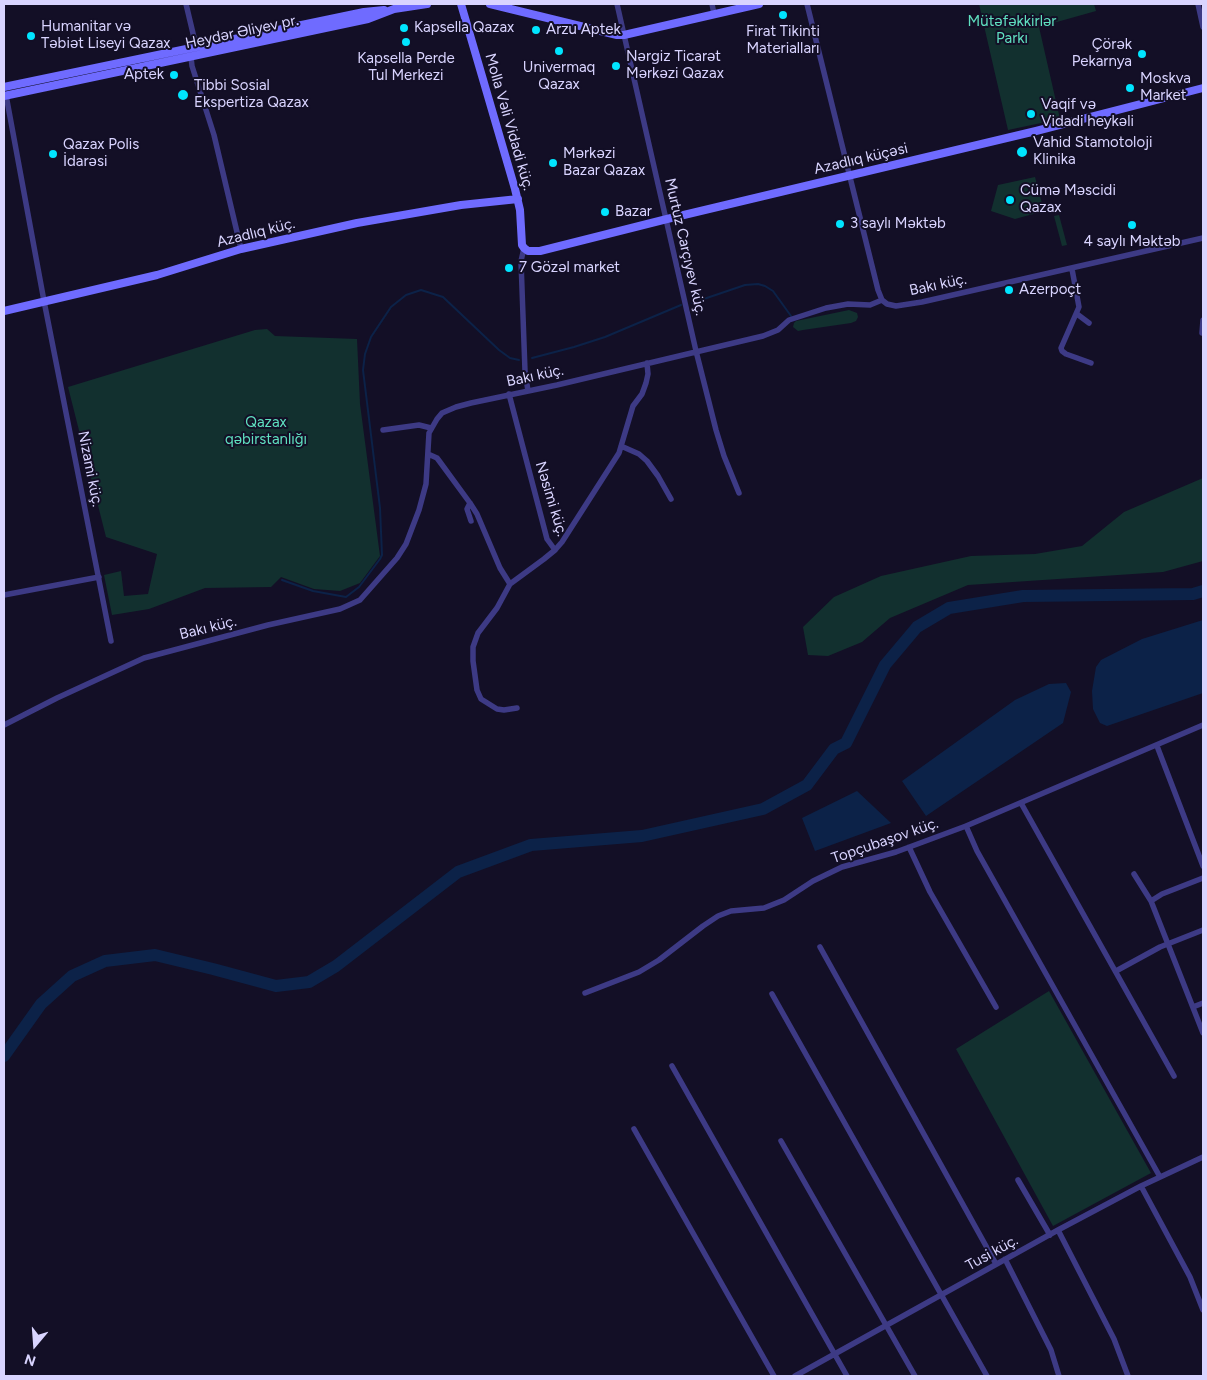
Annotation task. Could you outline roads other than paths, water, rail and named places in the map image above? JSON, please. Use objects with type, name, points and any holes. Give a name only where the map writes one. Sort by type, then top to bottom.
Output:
[{"type":"street","points":[[186,4],[192,47],[192,66],[214,135],[241,249]]},
{"type":"street","name":"Heydər Əliyev pr.","points":[[5,96],[368,19],[394,9],[427,4]]},
{"type":"street","name":"Molla Vəli Vidadi küç.","points":[[461,4],[518,198],[521,241],[524,248]]},
{"type":"street","points":[[490,4],[609,34],[624,35],[759,4]]},
{"type":"street","name":"Murtuz Carçıyev küç.","points":[[617,4],[696,351],[716,430],[739,493]]},
{"type":"street","points":[[712,4],[714,14]]},
{"type":"street","points":[[807,4],[882,300]]},
{"type":"street","points":[[1198,4],[1203,27]]},
{"type":"street","points":[[4,87],[364,12],[394,9]]},
{"type":"street","name":"Azadlıq küçəsi","points":[[524,248],[528,251],[540,250],[1036,131],[1203,88]]},
{"type":"street","name":"Nizami küç.","points":[[5,96],[111,641]]},
{"type":"street","name":"Azadlıq küç.","points":[[4,311],[157,275],[241,249],[384,218],[518,198]]},
{"type":"street","name":"Bakı küç.","points":[[4,725],[66,693],[144,658],[268,625],[340,609],[360,600],[397,558],[406,544],[422,500],[427,474],[427,444],[431,428],[442,413],[456,407],[763,336],[778,330],[789,320],[812,312],[848,304],[870,305],[882,300],[892,306],[905,305],[1072,269],[1203,238]]},
{"type":"street","points":[[524,248],[521,260],[528,391]]},
{"type":"street","points":[[1072,269],[1079,302],[1077,314],[1062,344],[1062,351],[1091,363]]},
{"type":"street","points":[[1077,314],[1089,323]]},
{"type":"street","points":[[1202,333],[1203,320]]},
{"type":"street","points":[[555,550],[612,465],[621,446],[633,406],[642,394],[646,384],[648,374],[647,363]]},
{"type":"street","name":"Nəsimi küç.","points":[[509,394],[547,539],[555,550],[510,584]]},
{"type":"street","points":[[383,430],[418,426],[431,428]]},
{"type":"street","points":[[621,446],[638,454],[647,461],[671,499]]},
{"type":"street","points":[[428,454],[437,458],[477,514],[500,568],[510,584],[497,608],[478,633],[473,647],[473,661],[477,690],[481,699],[498,709],[517,708]]},
{"type":"street","points":[[470,503],[467,509],[471,520]]},
{"type":"street","points":[[4,595],[99,577]]},
{"type":"street","name":"Topçubaşov küç.","points":[[585,993],[639,972],[659,960],[702,926],[718,916],[731,911],[764,908],[784,900],[813,881],[833,871],[909,847],[966,826],[1203,726]]},
{"type":"street","points":[[1157,746],[1203,866]]},
{"type":"street","points":[[1021,803],[1174,1076]]},
{"type":"street","points":[[966,826],[977,851],[1160,1177]]},
{"type":"street","points":[[909,847],[930,892],[996,1007]]},
{"type":"street","points":[[1134,874],[1151,901],[1203,1033]]},
{"type":"street","points":[[1151,901],[1162,894],[1203,878]]},
{"type":"street","points":[[1116,971],[1169,944],[1203,930]]},
{"type":"street","points":[[820,947],[996,1264]]},
{"type":"street","points":[[772,994],[987,1376]]},
{"type":"street","points":[[1193,1007],[1203,1003]]},
{"type":"street","points":[[672,1066],[847,1376]]},
{"type":"street","points":[[634,1129],[774,1376]]},
{"type":"street","points":[[781,1141],[916,1376]]},
{"type":"street","name":"Tusi küç.","points":[[795,1376],[1058,1230],[1142,1186],[1203,1157]]},
{"type":"street","points":[[1018,1180],[1050,1235]]},
{"type":"street","points":[[1142,1186],[1190,1277],[1203,1310]]},
{"type":"street","points":[[1058,1230],[1114,1339],[1128,1376]]},
{"type":"street","points":[[1006,1259],[1051,1350],[1059,1376]]},
{"type":"water","points":[[1203,620],[1203,693],[1107,726],[1100,723],[1093,709],[1092,691],[1096,667],[1101,660],[1142,639]]},
{"type":"water","points":[[1066,683],[1071,692],[1063,723],[926,816],[902,781],[1015,700],[1049,684]]},
{"type":"water","points":[[857,791],[891,823],[815,851],[802,818]]},
{"type":"waterway","points":[[692,303],[745,285],[758,284],[773,291],[791,316]]},
{"type":"waterway","points":[[282,580],[313,591],[346,597],[359,587],[382,555],[380,508],[363,370],[365,354],[371,337],[391,307],[406,295],[421,290],[443,297],[499,350],[510,358],[519,360]]},
{"type":"waterway","points":[[532,358],[605,337],[681,305]]},
{"type":"waterway","points":[[4,1056],[41,1004],[72,976],[105,961],[155,955],[276,986],[309,982],[336,966],[458,872],[531,845],[642,836],[763,809],[807,785],[834,749],[846,743],[885,665],[917,627],[949,608],[1023,596],[1193,594],[1203,591]]},
{"type":"place","name":"Firat Tikinti Materialları","points":[[783,15]]},
{"type":"place","name":"Kapsella Qazax","points":[[404,28]]},
{"type":"place","name":"Arzu Aptek","points":[[536,30]]},
{"type":"place","name":"Humanitar və Təbiət Liseyi Qazax","points":[[31,36]]},
{"type":"place","name":"Kapsella Perde Tul Merkezi","points":[[406,42]]},
{"type":"place","name":"Univermaq Qazax","points":[[559,51]]},
{"type":"place","name":"Çörək Pekarnya","points":[[1142,54]]},
{"type":"place","name":"Nərgiz Ticarət Mərkəzi Qazax","points":[[616,66]]},
{"type":"place","name":"Aptek","points":[[174,75]]},
{"type":"place","name":"Moskva Market","points":[[1130,88]]},
{"type":"place","name":"Tibbi Sosial Ekspertiza Qazax","points":[[183,95]]},
{"type":"place","name":"Vaqif və Vidadi heykəli","points":[[1031,114]]},
{"type":"place","name":"Vahid Stamotoloji Klinika","points":[[1022,152]]},
{"type":"place","name":"Qazax Polis İdarəsi","points":[[53,154]]},
{"type":"place","name":"Mərkəzi Bazar Qazax","points":[[553,163]]},
{"type":"place","name":"Cümə Məscidi Qazax","points":[[1010,200]]},
{"type":"place","name":"Bazar","points":[[605,212]]},
{"type":"place","name":"3 saylı Məktəb","points":[[840,224]]},
{"type":"place","name":"4 saylı Məktəb","points":[[1132,225]]},
{"type":"place","name":"7 Gözəl market","points":[[509,268]]},
{"type":"place","name":"Azerpoçt","points":[[1009,290]]},
{"type":"park label","name":"Mütəfəkkirlər Parkı","points":[[1012,30]]},
{"type":"park label","name":"Qazax qəbirstanlığı","points":[[266,432]]}]
